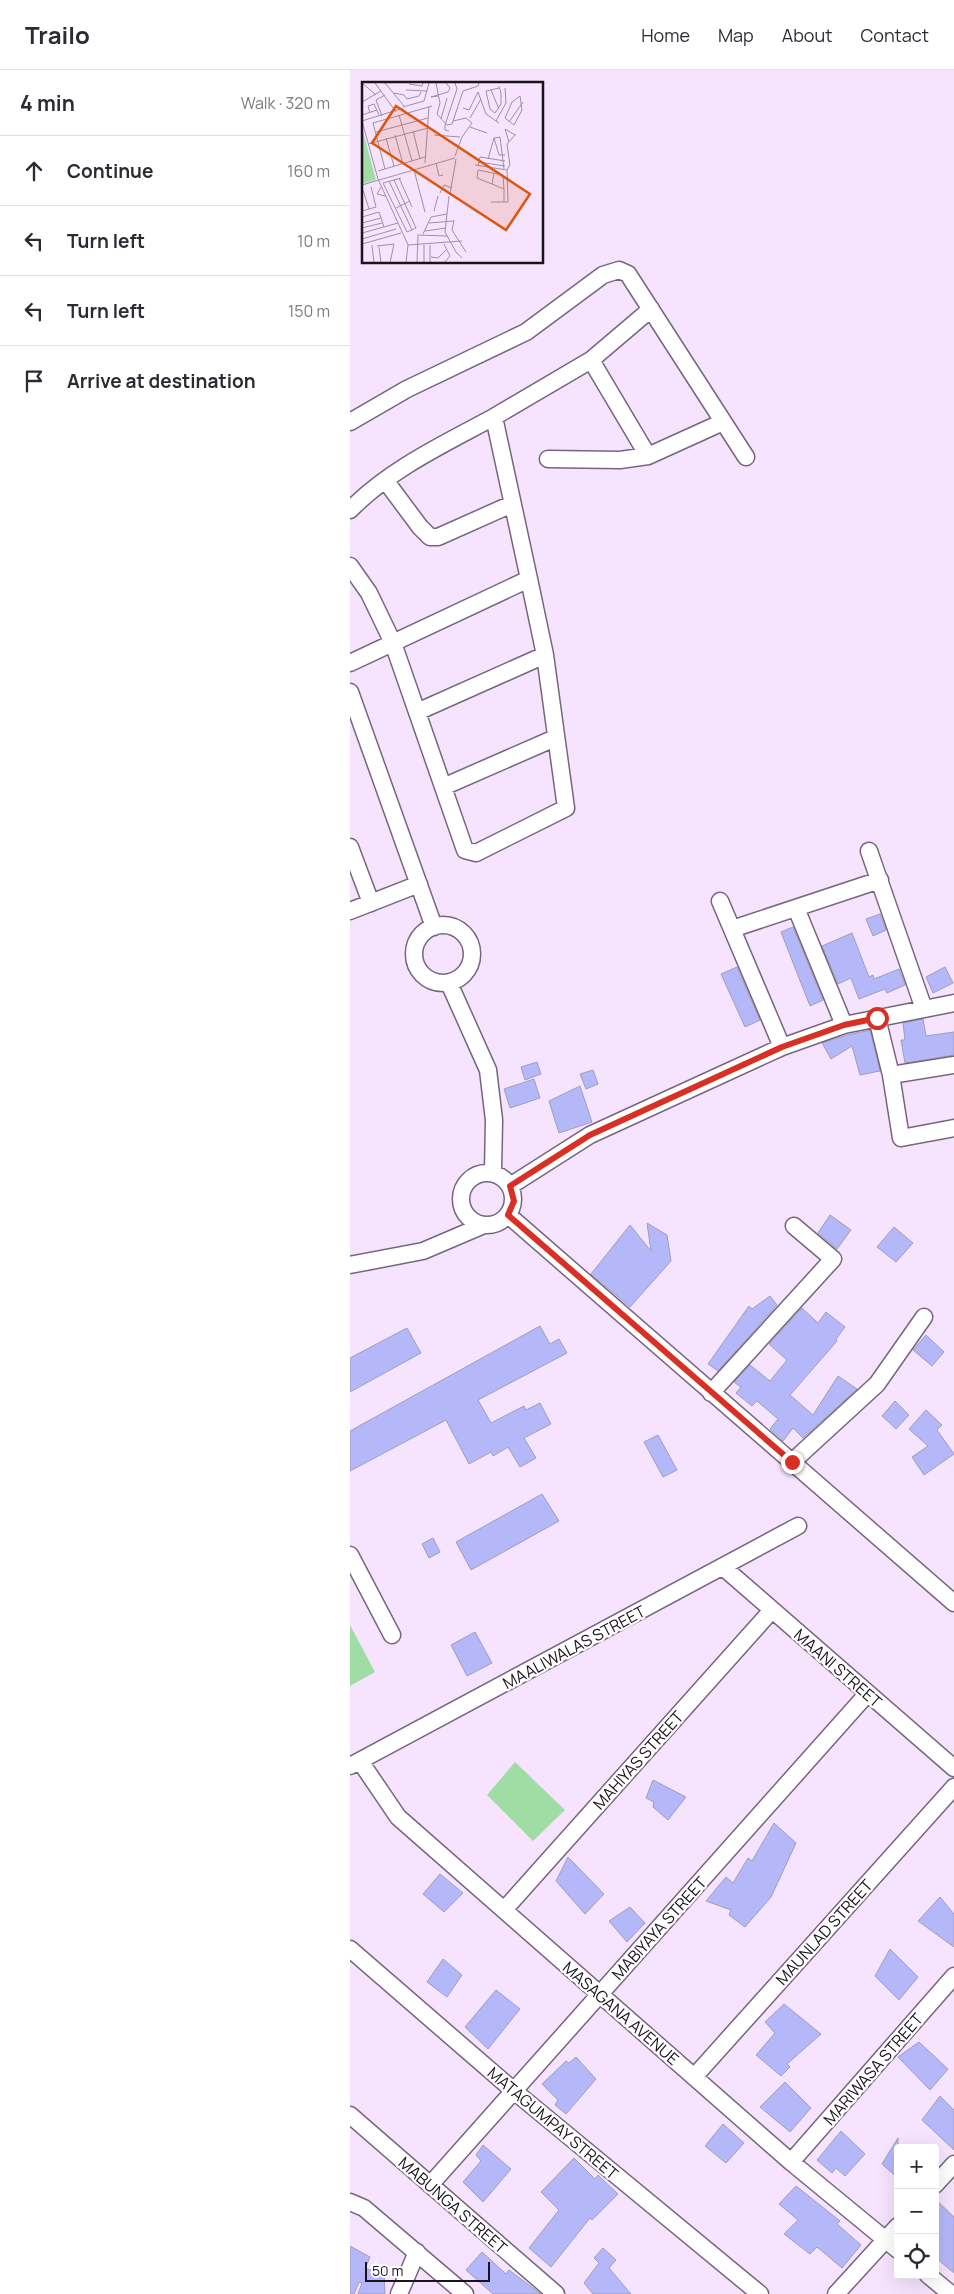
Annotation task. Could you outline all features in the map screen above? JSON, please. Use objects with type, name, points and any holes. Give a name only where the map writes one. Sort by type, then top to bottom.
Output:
[{"type":"street","points":[[350,422],[408,389],[526,332],[603,275],[613,271],[628,274],[746,457]]},
{"type":"street","points":[[350,510],[369,490],[414,460],[494,417],[591,360],[651,309]]},
{"type":"street","points":[[591,360],[648,456]]},
{"type":"street","points":[[350,566],[369,593],[393,643],[465,850],[476,853],[566,808],[545,655],[494,417]]},
{"type":"street","points":[[548,459],[620,460],[648,456],[723,422]]},
{"type":"street","points":[[385,480],[420,527],[430,537],[438,537],[512,504]]},
{"type":"street","points":[[350,663],[528,579]]},
{"type":"street","points":[[417,712],[545,655]]},
{"type":"street","points":[[350,692],[434,927]]},
{"type":"street","points":[[444,787],[555,738]]},
{"type":"street","points":[[350,847],[371,903]]},
{"type":"street","points":[[869,851],[924,1009]]},
{"type":"street","points":[[732,929],[880,880]]},
{"type":"street","points":[[350,911],[419,884]]},
{"type":"street","points":[[720,901],[782,1047]]},
{"type":"street","points":[[796,908],[844,1025]]},
{"type":"street","points":[[451,926],[465,935],[470,943],[472,951],[469,968],[464,975],[449,983],[430,980],[423,974],[414,957],[419,939],[434,927],[451,926]]},
{"type":"street","points":[[449,983],[488,1070],[493,1095],[493,1172]]},
{"type":"street","points":[[510,1186],[590,1135],[782,1047],[844,1025],[954,1002]]},
{"type":"street","points":[[877,1018],[891,1075],[900,1138],[954,1128]]},
{"type":"street","points":[[891,1075],[954,1065]]},
{"type":"street","points":[[350,1265],[423,1251],[484,1225],[493,1224],[508,1215],[514,1201],[510,1186],[493,1172],[475,1176],[468,1181],[461,1195],[464,1211],[476,1222],[484,1225]]},
{"type":"street","points":[[508,1215],[711,1393],[953,1600]]},
{"type":"street","points":[[711,1393],[832,1259],[794,1226]]},
{"type":"street","points":[[792,1462],[877,1384],[924,1317]]},
{"type":"street","name":"MAALIWALAS STREET","points":[[355,1763],[723,1568],[798,1526]]},
{"type":"street","points":[[350,1554],[392,1635]]},
{"type":"street","name":"MAANI STREET","points":[[723,1568],[954,1768]]},
{"type":"street","name":"MAHIYAS STREET","points":[[504,1910],[772,1610]]},
{"type":"street","name":"MABIYAYA STREET","points":[[430,2185],[868,1693]]},
{"type":"street","name":"MASAGANA AVENUE","points":[[355,1763],[398,1817],[791,2162],[892,2245]]},
{"type":"street","name":"MAUNLAD STREET","points":[[694,2077],[954,1787]]},
{"type":"street","name":"MATAGUMPAY STREET","points":[[350,1948],[514,2091],[760,2294]]},
{"type":"street","name":"MARIWASA STREET","points":[[791,2162],[954,1976]]},
{"type":"street","name":"MABUNGA STREET","points":[[350,2115],[556,2294]]},
{"type":"street","points":[[939,2181],[954,2164]]},
{"type":"street","points":[[350,2202],[364,2208],[464,2294]]},
{"type":"street","points":[[836,2294],[892,2245]]},
{"type":"street","points":[[399,2294],[417,2252]]},
{"type":"street","points":[[933,2279],[951,2294]]},
{"type":"green space","points":[[350,1625],[375,1672],[350,1686]]},
{"type":"green space","points":[[515,1762],[565,1810],[533,1841],[487,1795]]},
{"type":"building","points":[[880,914],[886,930],[873,936],[866,919]]},
{"type":"building","points":[[793,927],[823,1000],[810,1006],[781,932]]},
{"type":"building","points":[[852,933],[869,977],[873,975],[874,979],[899,969],[905,985],[887,993],[885,989],[859,999],[851,978],[838,984],[822,946]]},
{"type":"building","points":[[737,967],[760,1020],[745,1027],[721,974]]},
{"type":"building","points":[[945,967],[953,983],[933,993],[926,977]]},
{"type":"building","points":[[923,1019],[926,1036],[954,1032],[954,1055],[905,1063],[901,1040],[905,1040],[903,1023]]},
{"type":"building","points":[[870,1030],[880,1071],[860,1075],[852,1046],[831,1059],[822,1043],[847,1035]]},
{"type":"building","points":[[537,1062],[541,1074],[525,1080],[521,1067]]},
{"type":"building","points":[[593,1070],[598,1084],[586,1089],[580,1074]]},
{"type":"building","points":[[534,1079],[540,1098],[510,1108],[504,1089]]},
{"type":"building","points":[[580,1086],[592,1122],[559,1133],[549,1101]]},
{"type":"building","points":[[830,1215],[851,1230],[837,1249],[818,1233]]},
{"type":"building","points":[[647,1223],[667,1235],[671,1261],[630,1307],[591,1274],[630,1225],[651,1251]]},
{"type":"building","points":[[894,1227],[913,1243],[896,1262],[877,1247]]},
{"type":"building","points":[[770,1296],[777,1305],[718,1371],[708,1364],[749,1306],[752,1309]]},
{"type":"building","points":[[802,1308],[818,1323],[826,1312],[845,1327],[836,1339],[837,1341],[790,1395],[813,1415],[838,1376],[857,1389],[803,1438],[793,1428],[783,1441],[770,1429],[778,1419],[757,1401],[752,1406],[736,1393],[741,1387],[734,1382],[750,1365],[770,1381],[787,1360],[769,1344]]},
{"type":"building","points":[[540,1326],[550,1344],[559,1339],[567,1353],[478,1400],[491,1423],[524,1406],[526,1410],[540,1403],[551,1424],[524,1438],[536,1458],[520,1467],[508,1447],[493,1456],[491,1452],[469,1464],[446,1420],[350,1471],[350,1431]]},
{"type":"building","points":[[407,1328],[421,1353],[350,1392],[350,1358]]},
{"type":"building","points":[[926,1335],[944,1352],[932,1366],[913,1350]]},
{"type":"building","points":[[895,1401],[909,1415],[896,1429],[882,1416]]},
{"type":"building","points":[[926,1410],[942,1425],[937,1430],[954,1454],[924,1475],[912,1457],[928,1446],[909,1429]]},
{"type":"building","points":[[658,1435],[677,1470],[663,1477],[644,1442]]},
{"type":"building","points":[[542,1494],[559,1521],[471,1570],[456,1542]]},
{"type":"building","points":[[433,1538],[440,1552],[429,1558],[422,1544]]},
{"type":"building","points":[[475,1632],[492,1663],[467,1676],[451,1645]]},
{"type":"building","points":[[653,1780],[686,1797],[668,1820],[653,1807],[654,1802],[646,1798]]},
{"type":"building","points":[[774,1823],[796,1843],[771,1897],[745,1927],[729,1915],[731,1910],[706,1901],[726,1877],[733,1883],[748,1858],[752,1861]]},
{"type":"building","points":[[568,1857],[604,1894],[585,1914],[556,1881]]},
{"type":"building","points":[[440,1874],[463,1893],[444,1912],[423,1894]]},
{"type":"building","points":[[940,1897],[954,1914],[954,1947],[918,1921]]},
{"type":"building","points":[[630,1907],[645,1923],[627,1942],[609,1921]]},
{"type":"building","points":[[890,1949],[918,1977],[899,2000],[875,1976]]},
{"type":"building","points":[[443,1959],[462,1975],[447,1997],[427,1982]]},
{"type":"building","points":[[496,1990],[520,2009],[488,2049],[465,2027]]},
{"type":"building","points":[[784,2004],[821,2034],[787,2064],[790,2067],[781,2076],[756,2055],[775,2033],[765,2022]]},
{"type":"building","points":[[919,2042],[948,2069],[930,2090],[898,2057]]},
{"type":"building","points":[[576,2057],[596,2079],[566,2114],[555,2105],[558,2100],[542,2084],[566,2061],[569,2063]]},
{"type":"building","points":[[785,2082],[811,2108],[790,2132],[760,2107]]},
{"type":"building","points":[[940,2096],[954,2110],[954,2150],[922,2120]]},
{"type":"building","points":[[723,2124],[744,2143],[726,2163],[705,2146]]},
{"type":"building","points":[[841,2131],[865,2154],[845,2176],[836,2168],[832,2173],[817,2160]]},
{"type":"building","points":[[894,2144],[894,2174],[882,2164]]},
{"type":"building","points":[[483,2145],[511,2169],[483,2202],[463,2182],[481,2161],[476,2155]]},
{"type":"building","points":[[574,2158],[595,2179],[598,2175],[618,2194],[592,2220],[590,2218],[551,2267],[529,2248],[559,2210],[541,2192]]},
{"type":"building","points":[[796,2186],[840,2221],[837,2224],[861,2245],[842,2268],[817,2247],[810,2254],[784,2234],[798,2220],[779,2204]]},
{"type":"building","points":[[939,2203],[954,2217],[954,2273],[939,2260]]},
{"type":"building","points":[[350,2246],[370,2257],[365,2269],[384,2270],[385,2294],[358,2294],[362,2283],[359,2282],[354,2294],[350,2294]]},
{"type":"building","points":[[603,2248],[616,2260],[609,2268],[631,2294],[593,2294],[584,2283],[599,2263],[594,2258]]},
{"type":"building","points":[[482,2252],[506,2274],[509,2270],[541,2294],[493,2294],[466,2270]]},
{"type":"route","points":[[792,1462],[508,1215],[514,1201],[510,1186],[590,1135],[782,1047],[844,1025],[877,1018]]}]
